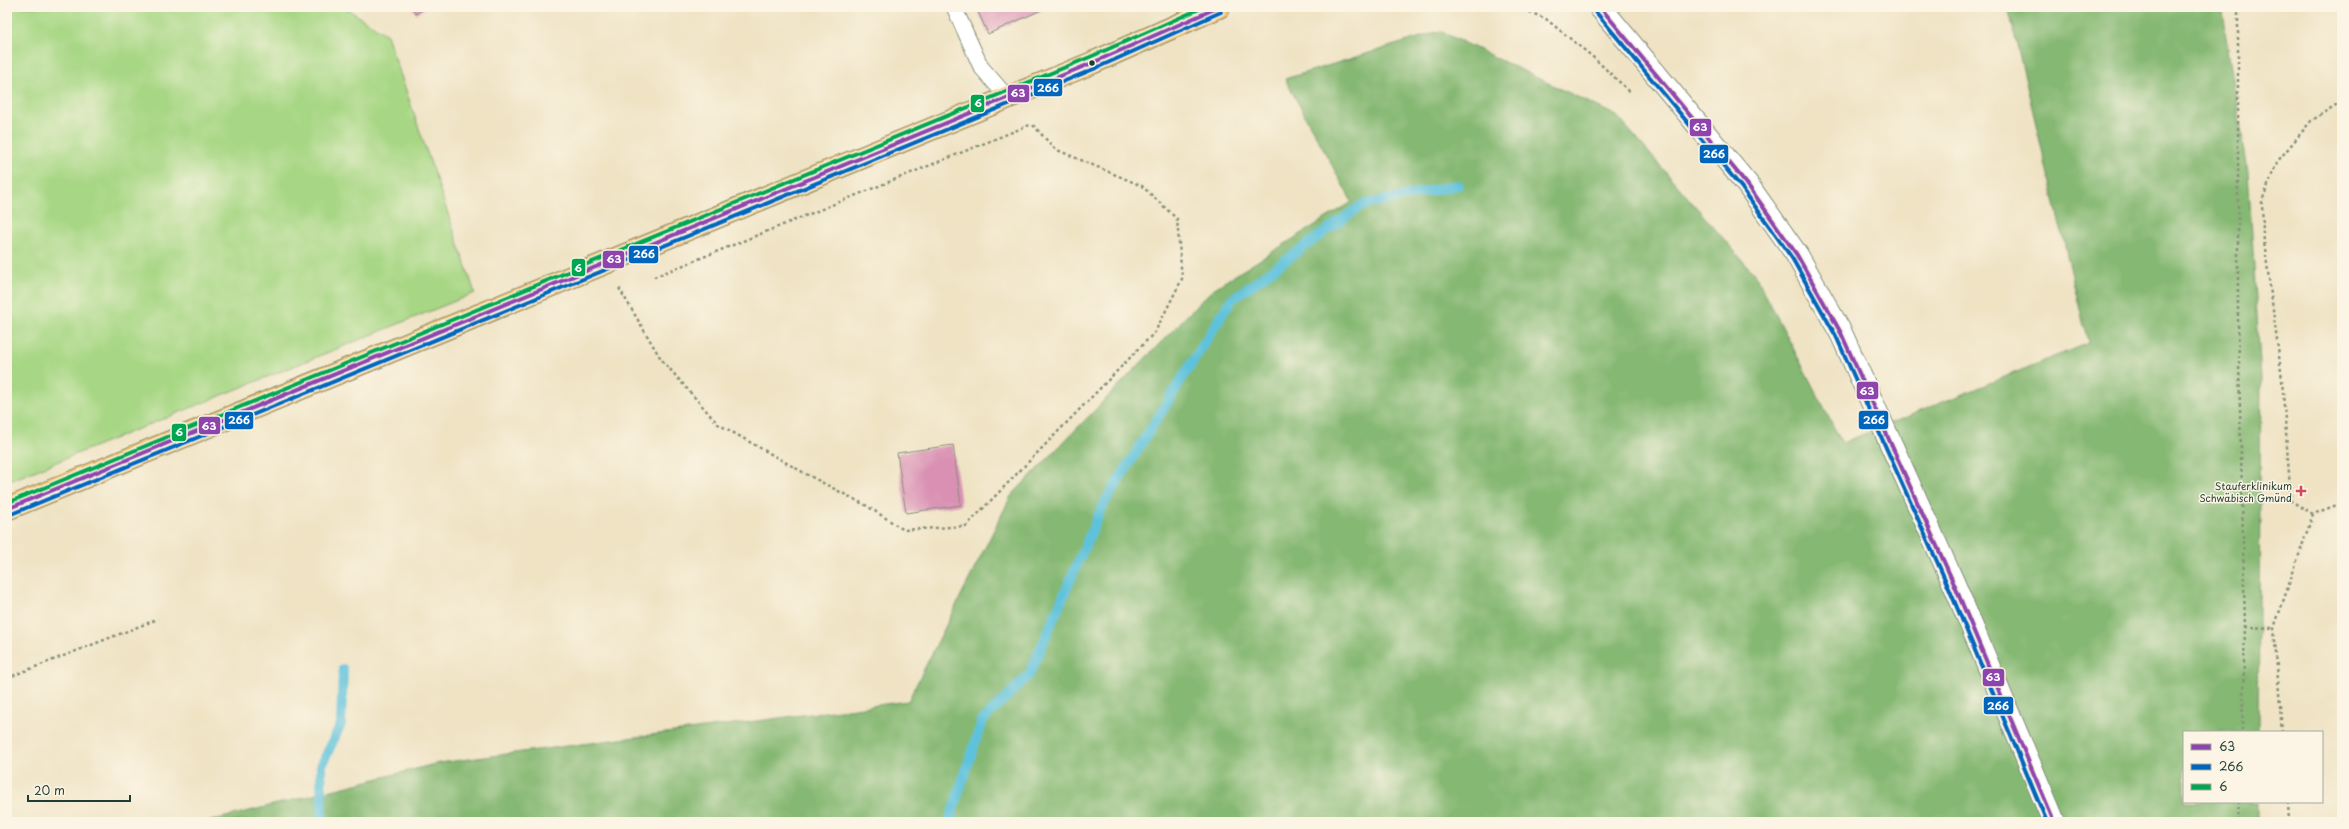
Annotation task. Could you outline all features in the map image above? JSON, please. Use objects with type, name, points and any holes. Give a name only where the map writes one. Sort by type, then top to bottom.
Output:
[{"type":"main road","points":[[7,509],[1092,63],[1219,7]]},
{"type":"street","points":[[1597,9],[1747,184],[1797,255],[1841,333],[1954,584],[2054,822]]},
{"type":"lane","points":[[954,7],[981,67],[1007,97]]},
{"type":"path","points":[[1518,7],[1546,19],[1594,58],[1633,95]]},
{"type":"path","points":[[2238,7],[2238,320],[2245,627],[2242,731]]},
{"type":"path","points":[[605,262],[661,359],[718,424],[806,474],[867,506],[904,530],[966,526],[1155,332],[1182,279],[1177,219],[1142,186],[1055,149],[1007,97]]},
{"type":"path","points":[[2342,102],[2311,121],[2277,162],[2262,202],[2263,233],[2282,379],[2291,502],[2313,514],[2342,503]]},
{"type":"path","points":[[2282,731],[2274,628],[2313,514]]},
{"type":"path","points":[[7,678],[158,619]]},
{"type":"path","points":[[2245,627],[2274,628]]},
{"type":"path","points":[[2238,822],[2239,803]]},
{"type":"path","points":[[2288,803],[2289,822]]},
{"type":"green space","points":[[7,7],[344,7],[387,35],[475,293],[7,482]]},
{"type":"green space","points":[[2008,7],[2221,7],[2248,171],[2261,379],[2258,731],[2183,731],[2183,803],[2258,803],[2258,822],[206,822],[439,763],[908,701],[1011,496],[1213,289],[1352,202],[1285,79],[1440,31],[1617,116],[1756,276],[1842,443],[2088,343]]},
{"type":"building","points":[[412,7],[426,7],[416,14]]},
{"type":"building","points":[[976,7],[1048,7],[988,34]]},
{"type":"building","points":[[953,445],[961,505],[906,513],[897,453]]},
{"type":"waterway","points":[[949,822],[982,721],[1029,675],[1102,507],[1231,300],[1362,205],[1458,185]]},
{"type":"waterway","points":[[322,822],[321,766],[341,724],[343,669]]},
{"type":"transit line","name":"6","points":[[7,503],[1090,57],[1204,7]]},
{"type":"transit line","name":"63","points":[[7,509],[1092,63],[1219,7]]},
{"type":"transit line","name":"63","points":[[1600,7],[1747,184],[1797,255],[1841,333],[1954,584],[2054,822]]},
{"type":"transit line","name":"266","points":[[1595,11],[1742,188],[1792,258],[1836,336],[1948,586],[2047,822]]},
{"type":"transit line","name":"266","points":[[9,515],[1094,69],[1221,12]]},
{"type":"place","name":"Stauferklinikum Schwäbisch Gmünd","points":[[2301,491]]}]
